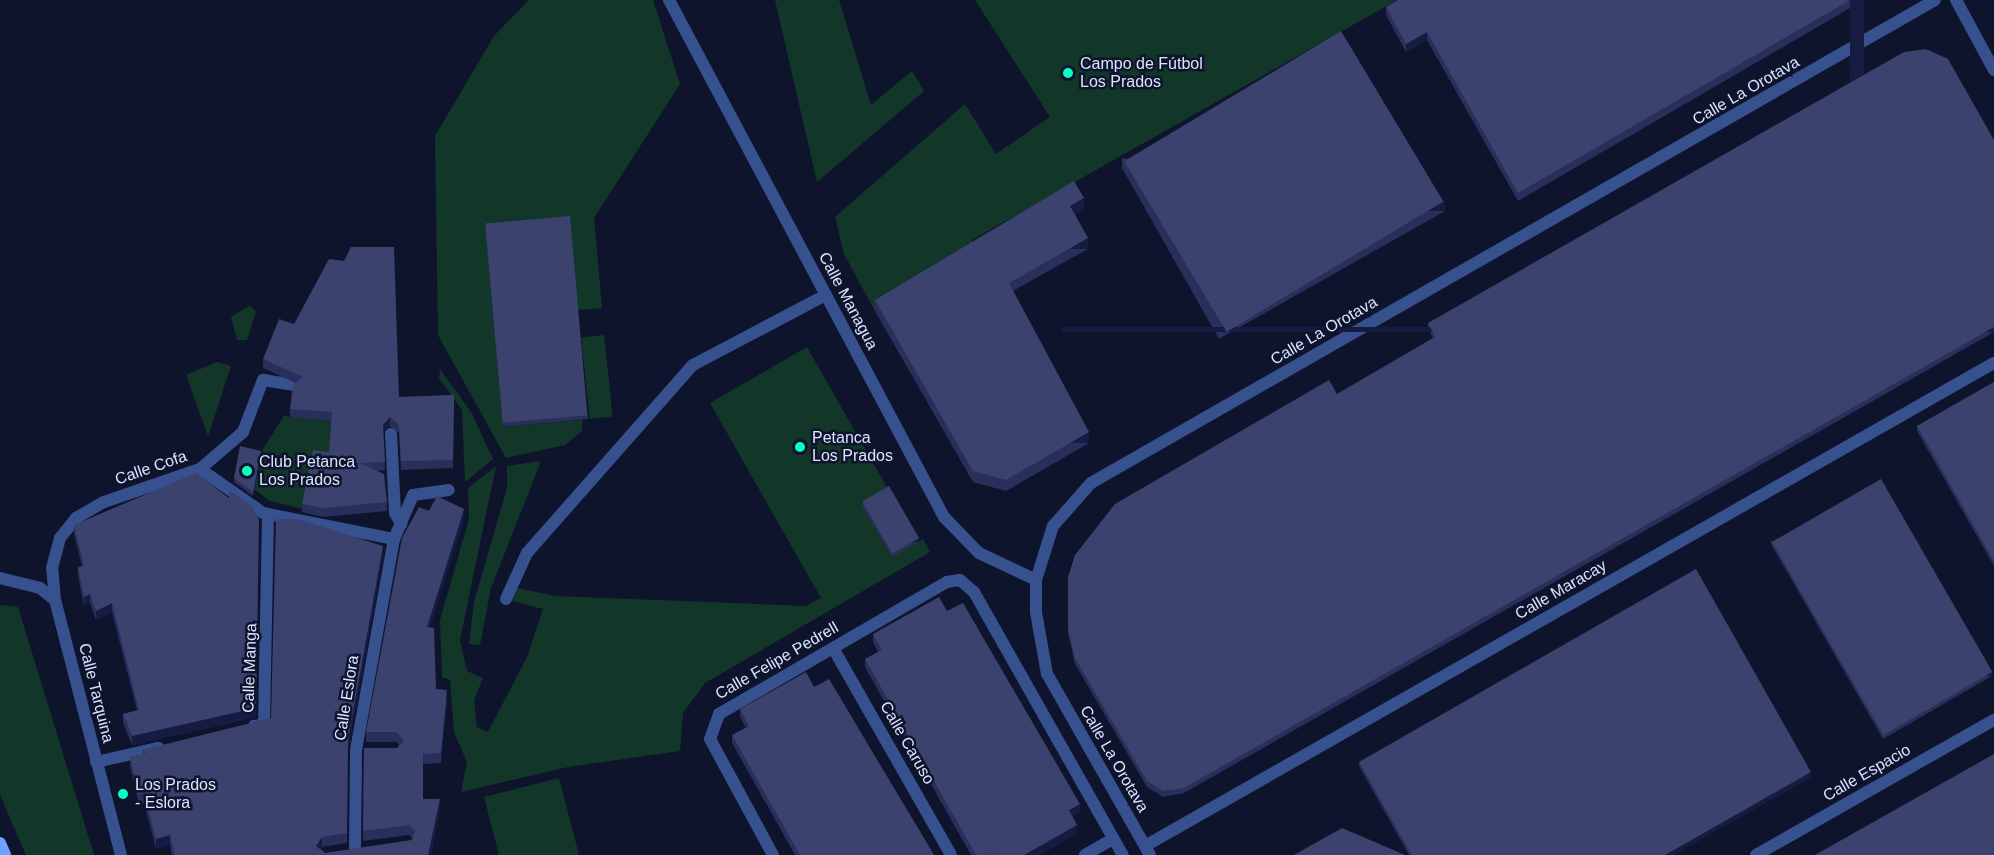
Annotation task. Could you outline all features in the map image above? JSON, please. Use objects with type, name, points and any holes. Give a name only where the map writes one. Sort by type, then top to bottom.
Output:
[{"type":"main road","points":[[0,843],[5,855]]},
{"type":"street","name":"Calle Managua","points":[[669,0],[944,517],[979,553],[1036,580]]},
{"type":"street","name":"Calle La Orotava","points":[[1147,851],[1047,674],[1036,580],[1053,526],[1090,483],[1935,0]]},
{"type":"street","points":[[1956,0],[1994,70]]},
{"type":"street","points":[[506,598],[527,553],[693,365],[826,294]]},
{"type":"street","name":"Calle Maracay","points":[[1147,851],[1994,363]]},
{"type":"street","points":[[200,469],[243,432],[263,380],[294,385]]},
{"type":"street","points":[[391,434],[395,513],[401,524]]},
{"type":"street","name":"Calle Cofa","points":[[60,538],[76,518],[104,502],[200,469],[225,491],[268,514],[394,539]]},
{"type":"street","name":"Calle Eslora","points":[[372,850],[350,850],[356,750],[394,539],[413,495],[449,490]]},
{"type":"street","name":"Calle Manga","points":[[242,729],[264,724],[268,514]]},
{"type":"street","name":"Calle Tarquina","points":[[60,538],[52,568],[55,600],[122,855]]},
{"type":"street","points":[[0,578],[40,588],[55,600]]},
{"type":"street","name":"Calle Felipe Pedrell","points":[[773,855],[710,739],[718,714],[947,582],[960,580],[974,592],[1113,839]]},
{"type":"street","name":"Calle Caruso","points":[[833,648],[951,855]]},
{"type":"street","name":"Calle Espacio","points":[[1756,855],[1994,720]]},
{"type":"street","points":[[96,762],[175,744]]},
{"type":"street","points":[[356,750],[374,750]]},
{"type":"street","points":[[1085,855],[1113,839],[1123,855]]},
{"type":"green space","points":[[529,0],[653,0],[680,84],[594,218],[602,308],[578,310],[503,427],[582,420],[582,431],[565,445],[506,458],[438,335],[435,136],[494,36]]},
{"type":"green space","points":[[775,0],[839,0],[871,105],[912,71],[924,91],[817,182]]},
{"type":"green space","points":[[975,0],[1397,0],[972,240],[978,251],[875,311],[844,254],[835,217],[965,104],[996,154],[1050,117]]},
{"type":"green space","points":[[250,305],[256,312],[247,340],[237,340],[231,317]]},
{"type":"green space","points":[[604,335],[613,417],[590,419],[581,337]]},
{"type":"green space","points":[[807,347],[918,542],[923,539],[930,552],[705,683],[683,713],[680,751],[568,767],[461,792],[467,762],[454,732],[450,680],[442,677],[440,620],[469,519],[468,488],[496,466],[460,640],[467,671],[483,678],[474,700],[477,727],[488,732],[527,657],[543,609],[513,601],[517,588],[555,596],[805,606],[821,598],[710,403]]},
{"type":"green space","points":[[217,362],[231,366],[208,436],[186,375]]},
{"type":"green space","points":[[440,369],[471,412],[493,459],[465,482],[462,410],[439,378]]},
{"type":"green space","points":[[284,416],[332,421],[338,455],[313,459],[303,509],[270,501],[254,489],[263,449]]},
{"type":"green space","points":[[541,461],[491,588],[480,645],[469,644],[474,602],[507,488],[507,466]]},
{"type":"green space","points":[[0,605],[18,607],[94,855],[26,855],[0,795]]},
{"type":"green space","points":[[559,778],[579,855],[499,855],[484,797]]},
{"type":"building","points":[[1398,0],[1850,0],[1518,193],[1427,32],[1406,44],[1386,7]]},
{"type":"building","points":[[1341,31],[1443,202],[1227,332],[1124,161]]},
{"type":"building","points":[[1926,49],[1948,59],[1994,140],[1994,327],[1184,788],[1163,791],[1147,781],[1075,658],[1068,628],[1068,577],[1075,555],[1115,504],[1329,380],[1337,394],[1435,337],[1428,323],[1904,52]]},
{"type":"building","points":[[1074,181],[1084,198],[1070,206],[1088,238],[1009,283],[1089,432],[1006,480],[973,471],[875,300]]},
{"type":"building","points":[[570,216],[587,415],[503,423],[485,223]]},
{"type":"building","points":[[351,247],[394,247],[399,397],[454,395],[453,460],[401,461],[399,425],[390,417],[383,425],[385,462],[360,463],[384,474],[387,502],[323,508],[302,504],[313,450],[329,452],[332,412],[290,409],[293,385],[303,377],[263,359],[279,319],[294,324],[329,259],[344,261]]},
{"type":"building","points":[[1994,382],[1994,561],[1917,426]]},
{"type":"building","name":"Club Petanca Los Prados","points":[[240,446],[261,451],[253,492],[234,478]]},
{"type":"building","points":[[196,473],[229,498],[230,491],[253,507],[259,520],[256,708],[132,736],[123,714],[139,710],[112,603],[96,611],[90,594],[84,597],[78,567],[84,566],[74,525]]},
{"type":"building","points":[[1881,479],[1992,672],[1883,735],[1772,542]]},
{"type":"building","points":[[889,486],[919,538],[892,553],[862,502]]},
{"type":"building","points":[[437,496],[464,509],[427,627],[434,628],[436,689],[447,690],[441,753],[423,754],[423,799],[440,799],[428,855],[175,855],[170,835],[156,839],[144,793],[139,794],[130,757],[146,753],[143,750],[271,718],[276,519],[297,519],[383,546],[348,739],[347,833],[322,837],[316,846],[325,853],[412,840],[415,831],[409,825],[363,831],[364,748],[397,748],[404,741],[397,732],[366,732],[402,538],[419,507],[429,511]]},
{"type":"building","points":[[1696,569],[1811,772],[1665,855],[1412,855],[1359,762]]},
{"type":"building","points":[[939,597],[947,611],[963,603],[1080,804],[1069,810],[1077,825],[1024,855],[993,855],[993,853],[976,855],[865,659],[882,650],[873,634]]},
{"type":"building","points":[[806,672],[814,687],[829,679],[934,855],[800,855],[732,735],[749,726],[740,709]]},
{"type":"building","points":[[1994,754],[1994,855],[1815,855]]},
{"type":"building","points":[[1342,828],[1405,855],[1294,855]]},
{"type":"place","name":"Campo de Fútbol Los Prados","points":[[1068,73]]},
{"type":"place","name":"Petanca Los Prados","points":[[800,447]]},
{"type":"place","name":"Club Petanca Los Prados","points":[[247,471]]},
{"type":"place","name":"Los Prados - Eslora","points":[[123,794]]}]
